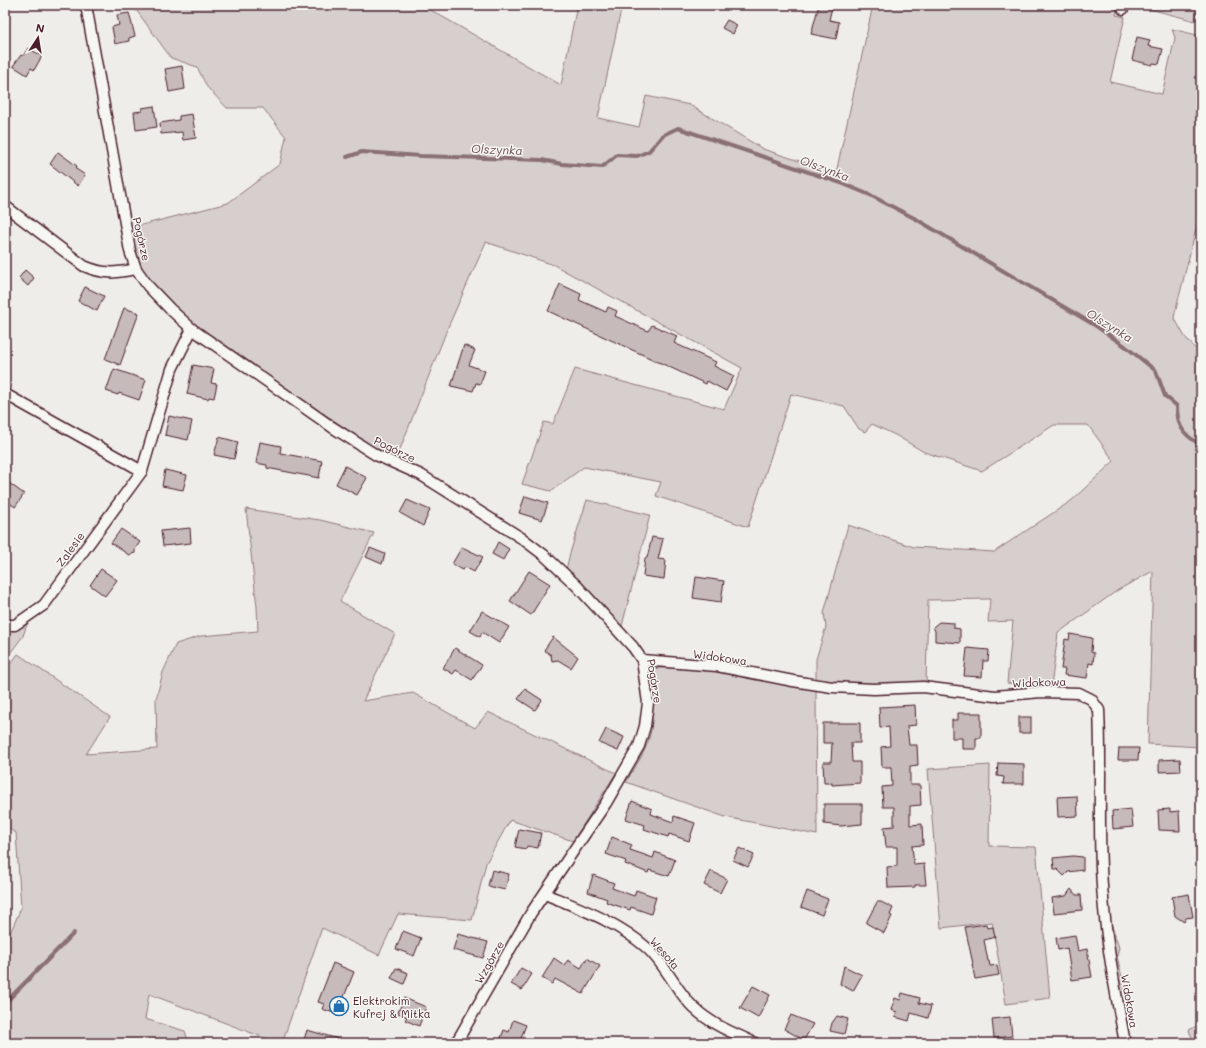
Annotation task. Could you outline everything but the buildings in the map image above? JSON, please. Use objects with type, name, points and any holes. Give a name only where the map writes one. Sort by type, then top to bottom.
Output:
[{"type":"street","name":"Pogórze","points":[[86,5],[130,251],[136,270],[148,286],[192,329],[332,427],[376,455],[421,475],[523,539],[544,555],[582,590],[633,647],[642,660],[648,703],[645,726],[639,746],[606,803],[545,894]]},
{"type":"street","points":[[5,206],[84,266],[99,272],[112,273],[136,270]]},
{"type":"street","name":"Zalesie","points":[[5,625],[15,625],[44,605],[142,471],[172,369],[192,329]]},
{"type":"street","points":[[5,394],[142,471]]},
{"type":"street","name":"Widokowa","points":[[642,660],[717,666],[794,682],[832,687],[874,689],[923,687],[995,696],[1041,692],[1079,693],[1091,699],[1099,710],[1100,846],[1103,898],[1114,982],[1125,1043]]},
{"type":"street","name":"Wzgórze","points":[[456,1043],[525,924],[545,894]]},
{"type":"street","name":"Wesoła","points":[[545,894],[597,916],[632,935],[649,950],[694,1008],[717,1026],[755,1043]]},
{"type":"shaded area","points":[[129,5],[422,5],[561,85],[577,5],[622,5],[598,118],[639,127],[646,96],[690,105],[763,149],[836,173],[873,5],[1119,5],[1116,15],[1125,17],[1110,82],[1162,94],[1175,38],[1172,29],[1201,36],[1201,209],[1174,317],[1185,337],[1201,355],[1201,747],[1148,744],[1153,571],[1118,590],[1058,633],[1051,687],[1007,683],[1013,621],[988,622],[990,599],[928,600],[926,683],[846,684],[816,680],[816,659],[826,627],[824,613],[848,525],[914,547],[994,552],[1071,501],[1114,461],[1088,425],[1054,425],[982,471],[924,452],[897,436],[872,424],[865,432],[859,429],[844,406],[791,394],[748,527],[656,496],[661,482],[584,467],[551,491],[522,484],[544,422],[553,424],[575,369],[724,409],[742,368],[554,265],[486,242],[448,327],[397,457],[379,451],[205,333],[166,299],[144,272],[137,256],[130,228],[228,203],[280,164],[286,137],[263,108],[227,108],[207,87],[197,67],[171,58],[137,11]]},
{"type":"shaded area","points":[[1135,5],[1199,5],[1195,21]]},
{"type":"shaded area","points":[[587,500],[650,515],[621,630],[566,570]]},
{"type":"shaded area","points":[[246,509],[320,520],[374,533],[340,601],[395,634],[363,701],[413,693],[475,728],[488,712],[616,773],[573,841],[510,820],[486,863],[472,920],[398,914],[379,955],[322,928],[282,1043],[278,1043],[149,994],[145,1019],[185,1031],[189,1043],[5,1043],[5,945],[21,908],[16,833],[5,826],[5,671],[18,654],[110,717],[86,754],[157,749],[156,699],[163,672],[176,644],[201,636],[258,631],[257,607]]},
{"type":"shaded area","points":[[27,624],[23,636],[5,660],[5,628],[13,629]]},
{"type":"shaded area","points":[[674,667],[702,669],[816,687],[817,835],[725,817],[626,782],[643,753],[651,730],[652,700],[648,669]]},
{"type":"shaded area","points":[[990,765],[989,846],[1036,847],[1050,998],[1006,1004],[992,922],[941,928],[928,769]]},
{"type":"shaded area","points":[[1108,914],[1119,948],[1117,956],[1131,1015],[1124,1018]]},
{"type":"shaded area","points":[[1201,1024],[1201,1043],[1194,1043],[1189,1030]]},
{"type":"waterway","name":"Olszynka","points":[[347,157],[362,152],[421,156],[542,160],[562,164],[602,167],[617,155],[637,156],[649,151],[663,135],[678,128],[841,183],[870,195],[916,219],[1096,326],[1125,346],[1156,371],[1165,396],[1177,406],[1179,423],[1184,432],[1198,443],[1199,464],[1201,465]]},
{"type":"waterway","points":[[5,1003],[74,933]]},
{"type":"place","name":"Elektrokim Kufrej & Mitka","points":[[339,1006]]}]
